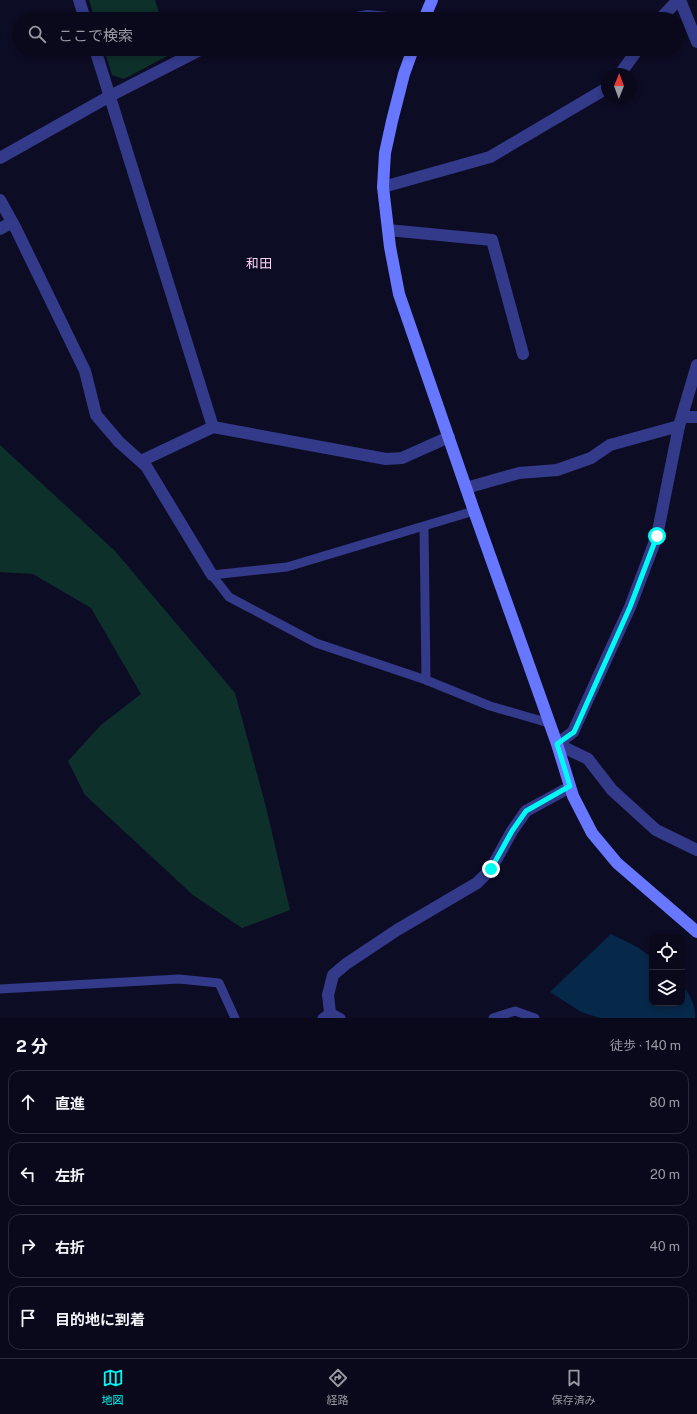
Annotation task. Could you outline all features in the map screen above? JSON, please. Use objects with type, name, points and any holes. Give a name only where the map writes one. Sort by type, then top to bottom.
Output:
[{"type":"street","points":[[79,0],[83,12]]},
{"type":"street","points":[[427,12],[432,0]]},
{"type":"street","points":[[667,12],[679,0],[684,12]]},
{"type":"street","points":[[685,14],[697,42]]},
{"type":"street","points":[[97,56],[213,427]]},
{"type":"street","points":[[0,158],[110,96],[188,56]]},
{"type":"street","points":[[410,56],[404,74],[385,153],[383,187],[388,230],[400,294],[474,511],[557,744],[573,796],[592,833],[617,863],[697,932]]},
{"type":"street","points":[[624,68],[633,56]]},
{"type":"street","points":[[383,187],[490,157],[601,92]]},
{"type":"street","points":[[0,200],[85,371],[96,415],[119,442],[146,466],[212,575]]},
{"type":"street","points":[[0,229],[12,222]]},
{"type":"street","points":[[388,230],[492,240],[523,354]]},
{"type":"street","points":[[557,744],[574,732],[630,607],[657,536],[680,422],[697,365]]},
{"type":"street","points":[[466,488],[519,474],[557,470],[591,458],[610,445],[697,417]]},
{"type":"street","points":[[141,462],[213,427],[386,459],[402,458],[449,437]]},
{"type":"street","points":[[557,744],[588,759],[612,790],[656,830],[697,850]]},
{"type":"street","points":[[326,1015],[328,995],[333,975],[346,964],[397,930],[477,883],[491,869],[512,831],[526,811],[570,786]]},
{"type":"lane","points":[[212,575],[287,567],[474,511]]},
{"type":"lane","points":[[424,527],[426,680]]},
{"type":"lane","points":[[212,575],[229,597],[316,643],[426,680],[490,706],[549,723]]},
{"type":"lane","points":[[0,988],[179,979],[219,983],[235,1018]]},
{"type":"lane","points":[[493,1018],[515,1011],[535,1018]]},
{"type":"lane","points":[[326,1015],[341,1018]]},
{"type":"green space","points":[[89,0],[155,0],[159,12],[93,12]]},
{"type":"green space","points":[[106,56],[167,56],[124,79],[112,75]]},
{"type":"green space","points":[[0,445],[115,551],[235,693],[266,807],[290,910],[242,928],[193,895],[85,795],[68,761],[101,725],[141,694],[91,608],[33,574],[0,572]]},
{"type":"water","points":[[611,934],[639,948],[649,956],[649,1006],[685,1006],[685,989],[692,1000],[695,1009],[695,1018],[600,1018],[581,1012],[550,992]]},
{"type":"district","name":"和田","points":[[259,263]]},
{"type":"route","points":[[491,869],[512,831],[526,811],[570,786],[557,744],[574,732],[630,607],[657,536]]}]
